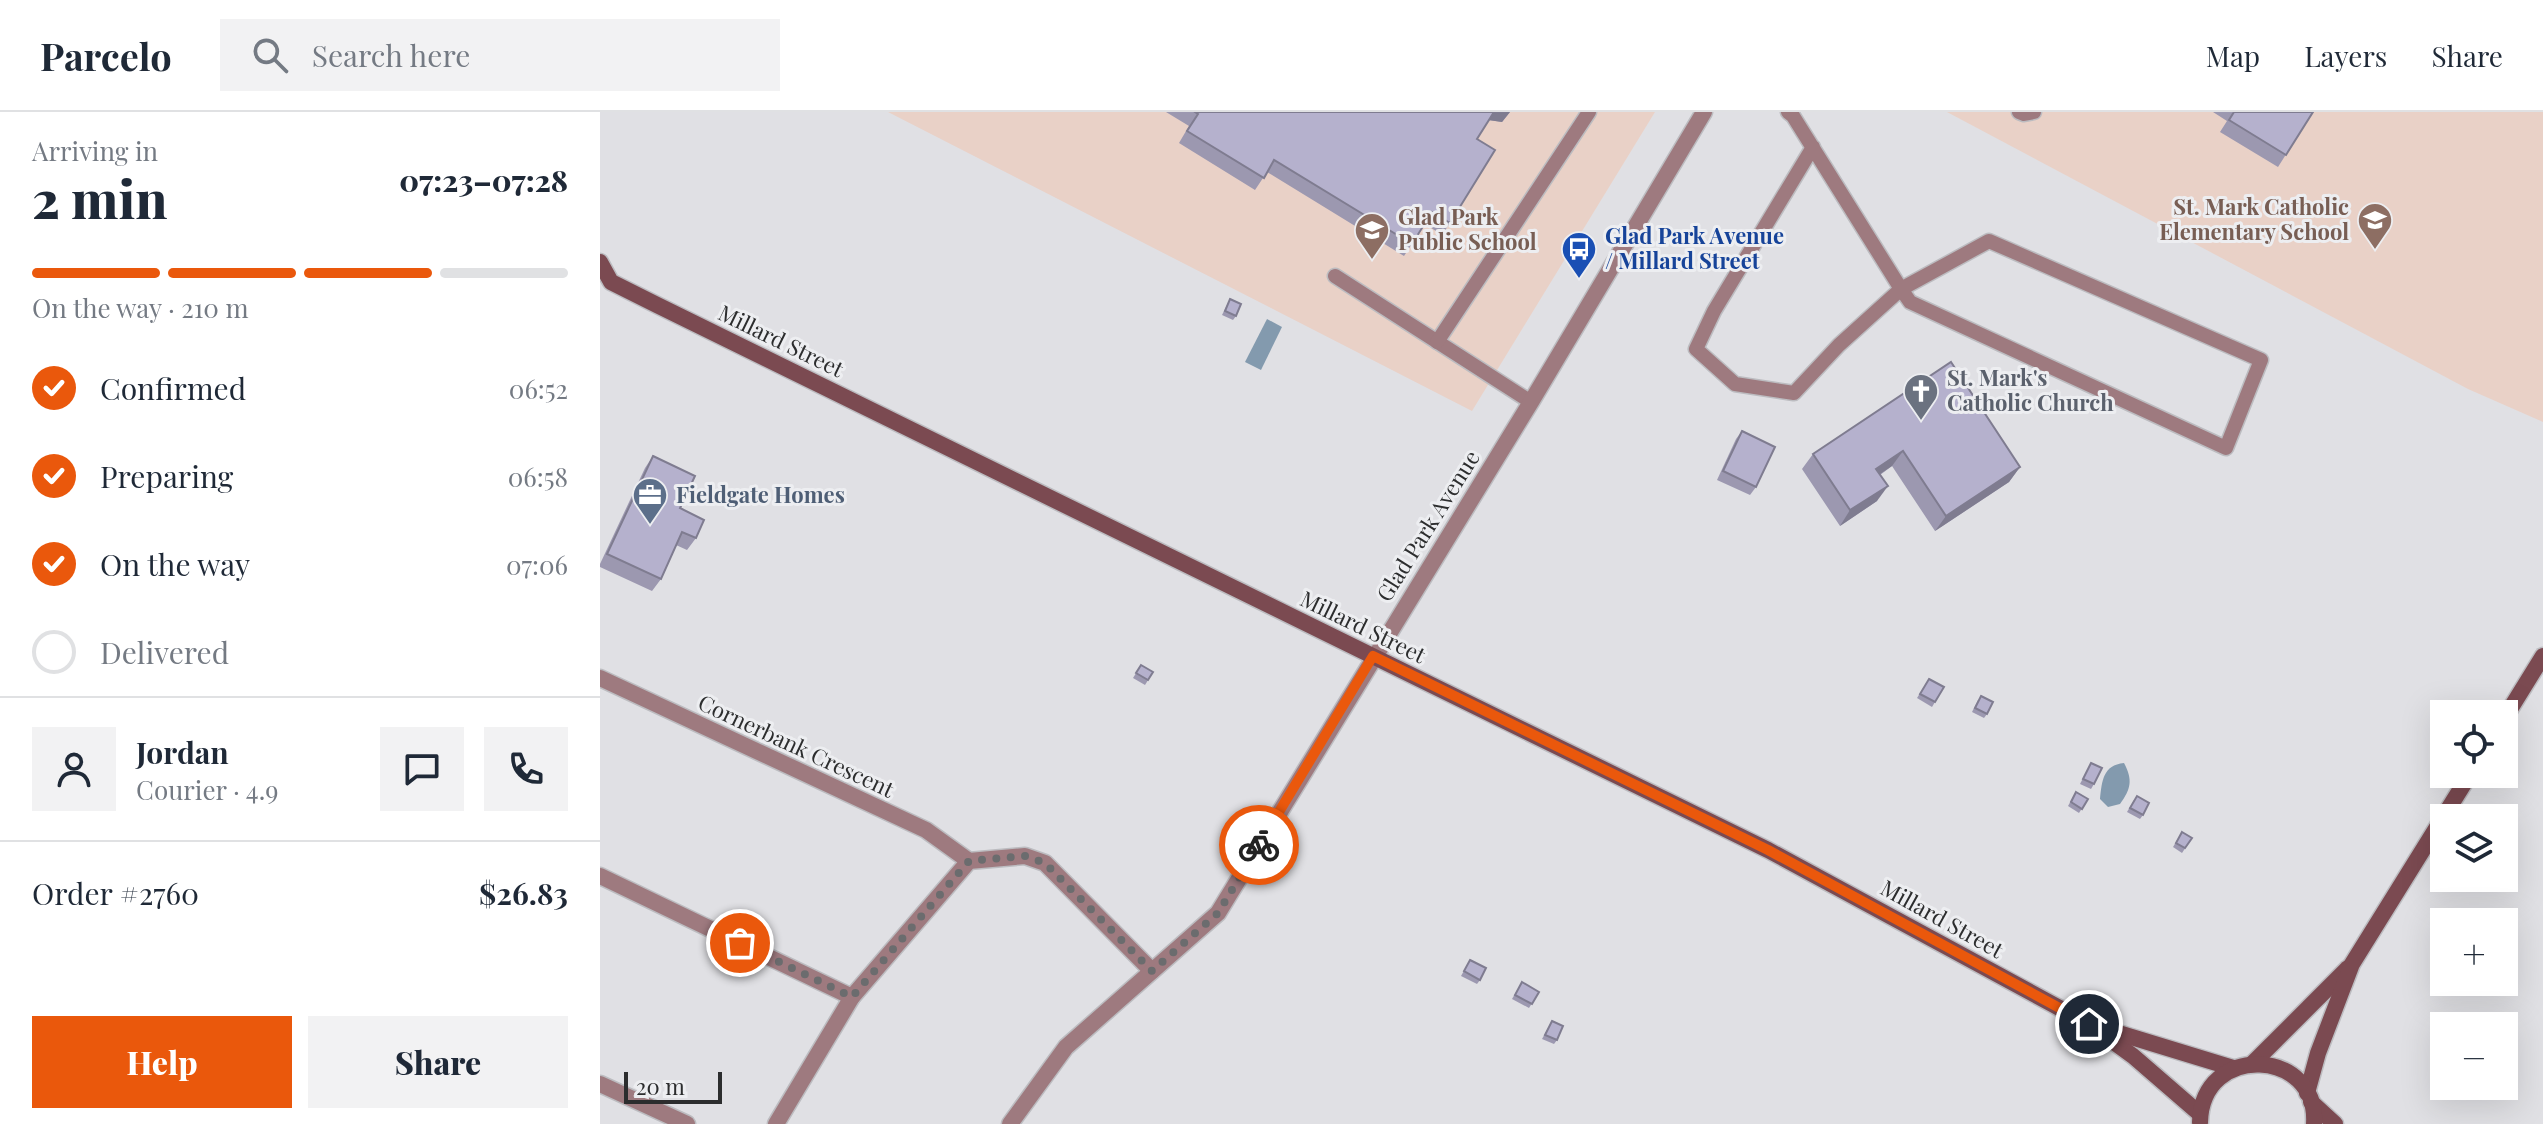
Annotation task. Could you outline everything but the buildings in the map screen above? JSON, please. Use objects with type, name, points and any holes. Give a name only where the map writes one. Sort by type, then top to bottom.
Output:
[{"type":"street","name":"Glad Park Avenue","points":[[1010,1124],[1066,1047],[1218,913],[1531,402],[1704,112]]},
{"type":"street","name":"Millard Street","points":[[600,262],[605,283],[1768,850],[2089,1024],[2133,1056],[2200,1119]]},
{"type":"street","points":[[2516,700],[2543,656]]},
{"type":"street","name":"Cornerbank Crescent","points":[[600,678],[926,830],[969,861]]},
{"type":"street","points":[[2314,1124],[2309,1097],[2318,1053],[2352,964],[2461,788]]},
{"type":"street","points":[[776,1124],[852,997],[969,861],[1025,856],[1045,863],[1152,971]]},
{"type":"street","points":[[600,876],[852,997]]},
{"type":"street","points":[[2253,1063],[2352,964]]},
{"type":"street","name":"Millard Street","points":[[2089,1024],[2233,1068]]},
{"type":"street","points":[[2200,1119],[2205,1095],[2217,1080],[2233,1068],[2253,1063],[2269,1064],[2285,1070],[2335,1124]]},
{"type":"street","points":[[600,1084],[687,1124]]},
{"type":"lane","points":[[1437,342],[1589,112]]},
{"type":"lane","points":[[1788,112],[1813,147],[1901,289],[1910,302],[2226,448],[2261,360],[1989,241],[1901,289],[1839,345],[1794,393],[1735,384],[1696,349],[1714,311],[1813,147]]},
{"type":"lane","points":[[2019,112],[2034,112]]},
{"type":"lane","points":[[1335,276],[1531,402]]},
{"type":"shaded area","name":"Glad Park Public School","points":[[888,112],[1655,112],[1472,411]]},
{"type":"shaded area","name":"St. Mark Catholic Elementary School","points":[[1947,112],[2543,112],[2543,422],[2468,389]]},
{"type":"water","points":[[1267,319],[1282,327],[1261,370],[1245,362]]},
{"type":"water","points":[[2124,763],[2130,779],[2127,794],[2120,804],[2108,807],[2100,799],[2103,780],[2112,767]]},
{"type":"way so far","points":[[740,943],[852,997],[969,861],[1025,856],[1045,863],[1152,971],[1218,913],[1259,845]]},
{"type":"place","name":"St. Mark Catholic Elementary School","points":[[2375,251]]},
{"type":"place","name":"Glad Park Public School","points":[[1372,261]]},
{"type":"place","name":"Glad Park Avenue / Millard Street","points":[[1579,280]]},
{"type":"place","name":"St. Mark's Catholic Church","points":[[1921,422]]},
{"type":"place","name":"Fieldgate Homes","points":[[650,526]]},
{"type":"route","points":[[1259,845],[1373,656],[1768,850],[2089,1024]]}]
